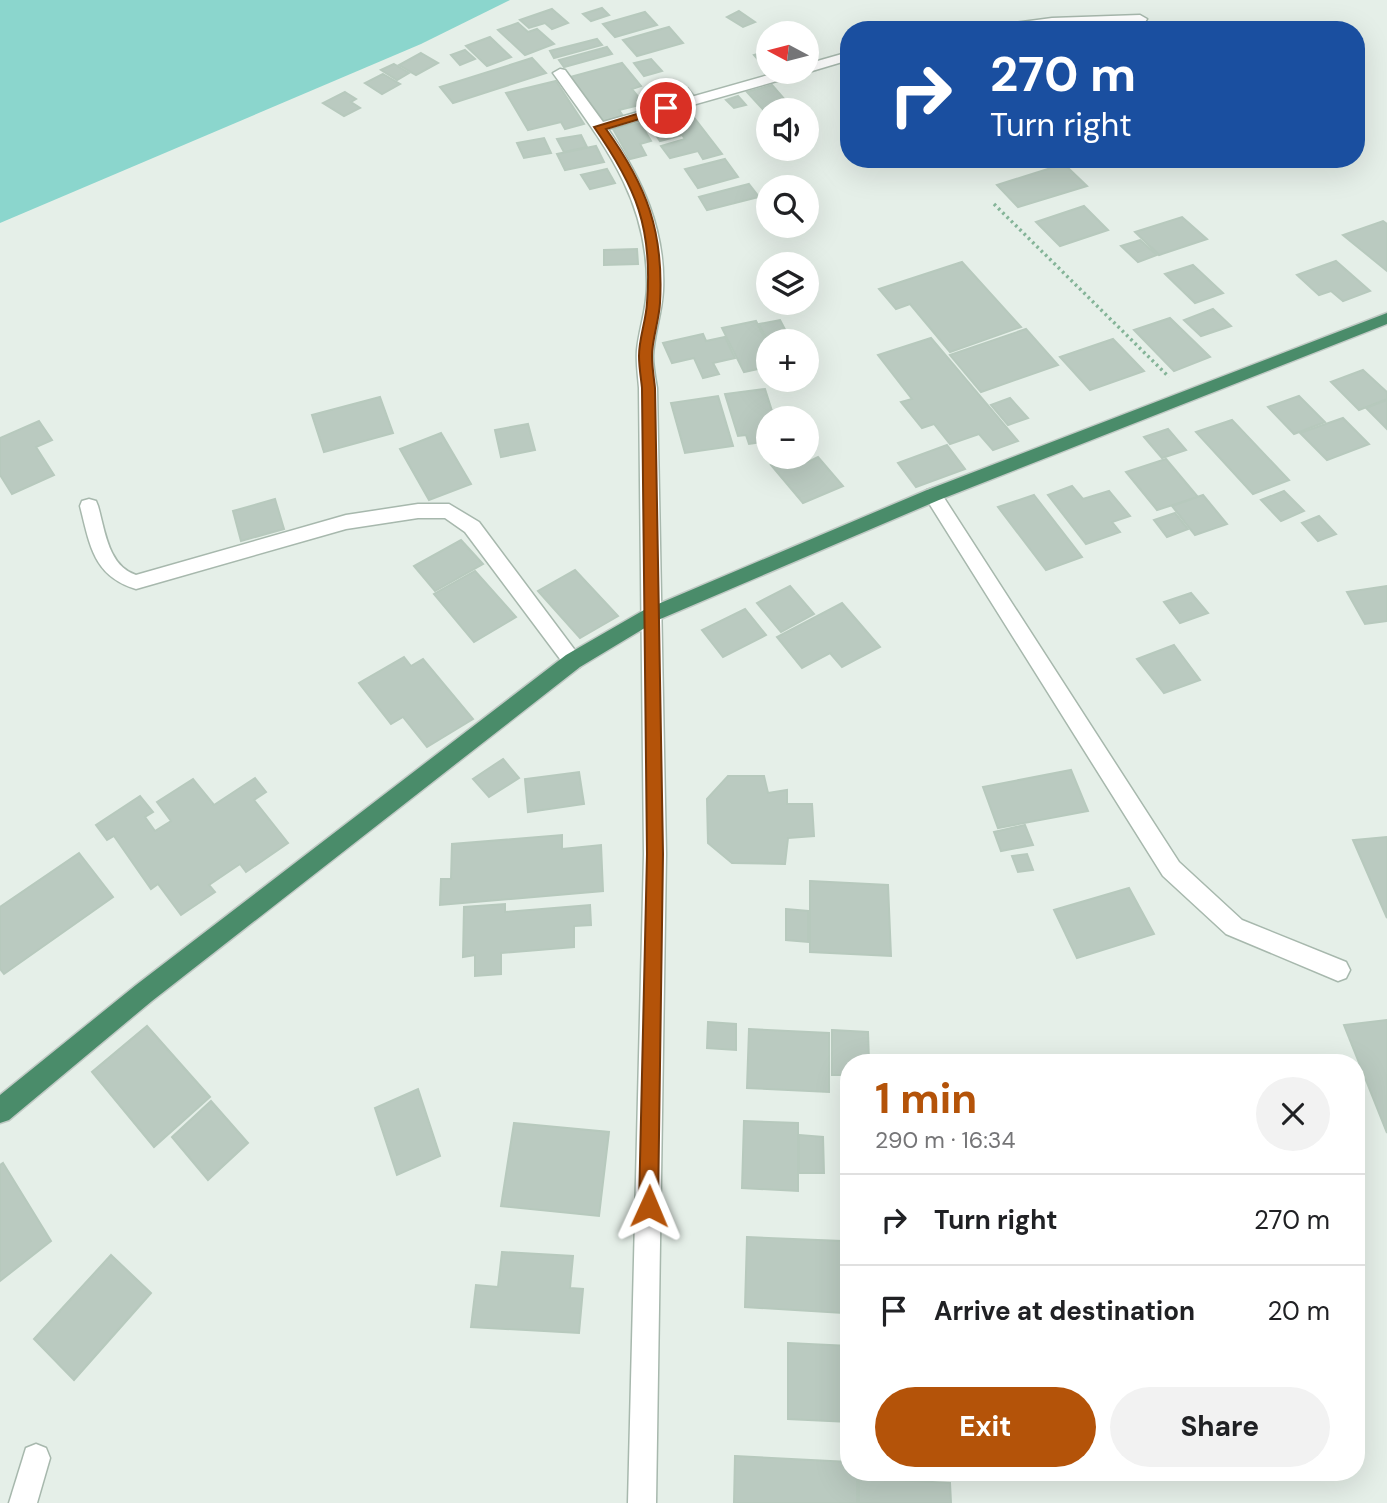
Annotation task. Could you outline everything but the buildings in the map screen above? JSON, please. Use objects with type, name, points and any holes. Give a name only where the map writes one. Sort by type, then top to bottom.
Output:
[{"type":"highway","points":[[0,1111],[144,993],[573,661],[651,615],[933,495],[1387,318]]},
{"type":"street","points":[[1081,21],[1140,19]]},
{"type":"street","points":[[819,65],[840,59]]},
{"type":"street","points":[[560,73],[627,166],[638,189],[650,229],[655,271],[653,306],[645,355],[648,388],[655,854],[642,1503]]},
{"type":"street","points":[[600,127],[756,83]]},
{"type":"street","points":[[933,495],[1171,869],[1234,927],[1338,970]]},
{"type":"street","points":[[89,506],[109,568],[122,580],[136,582],[346,522],[418,511],[449,511],[472,527],[573,661]]},
{"type":"street","points":[[23,1503],[36,1458]]},
{"type":"path","points":[[994,204],[1190,397]]},
{"type":"water","points":[[0,0],[510,0],[421,44],[0,223]]},
{"type":"route","points":[[649,1206],[655,854],[648,388],[645,355],[653,306],[655,271],[650,229],[638,189],[627,166],[600,127],[666,108]]}]
